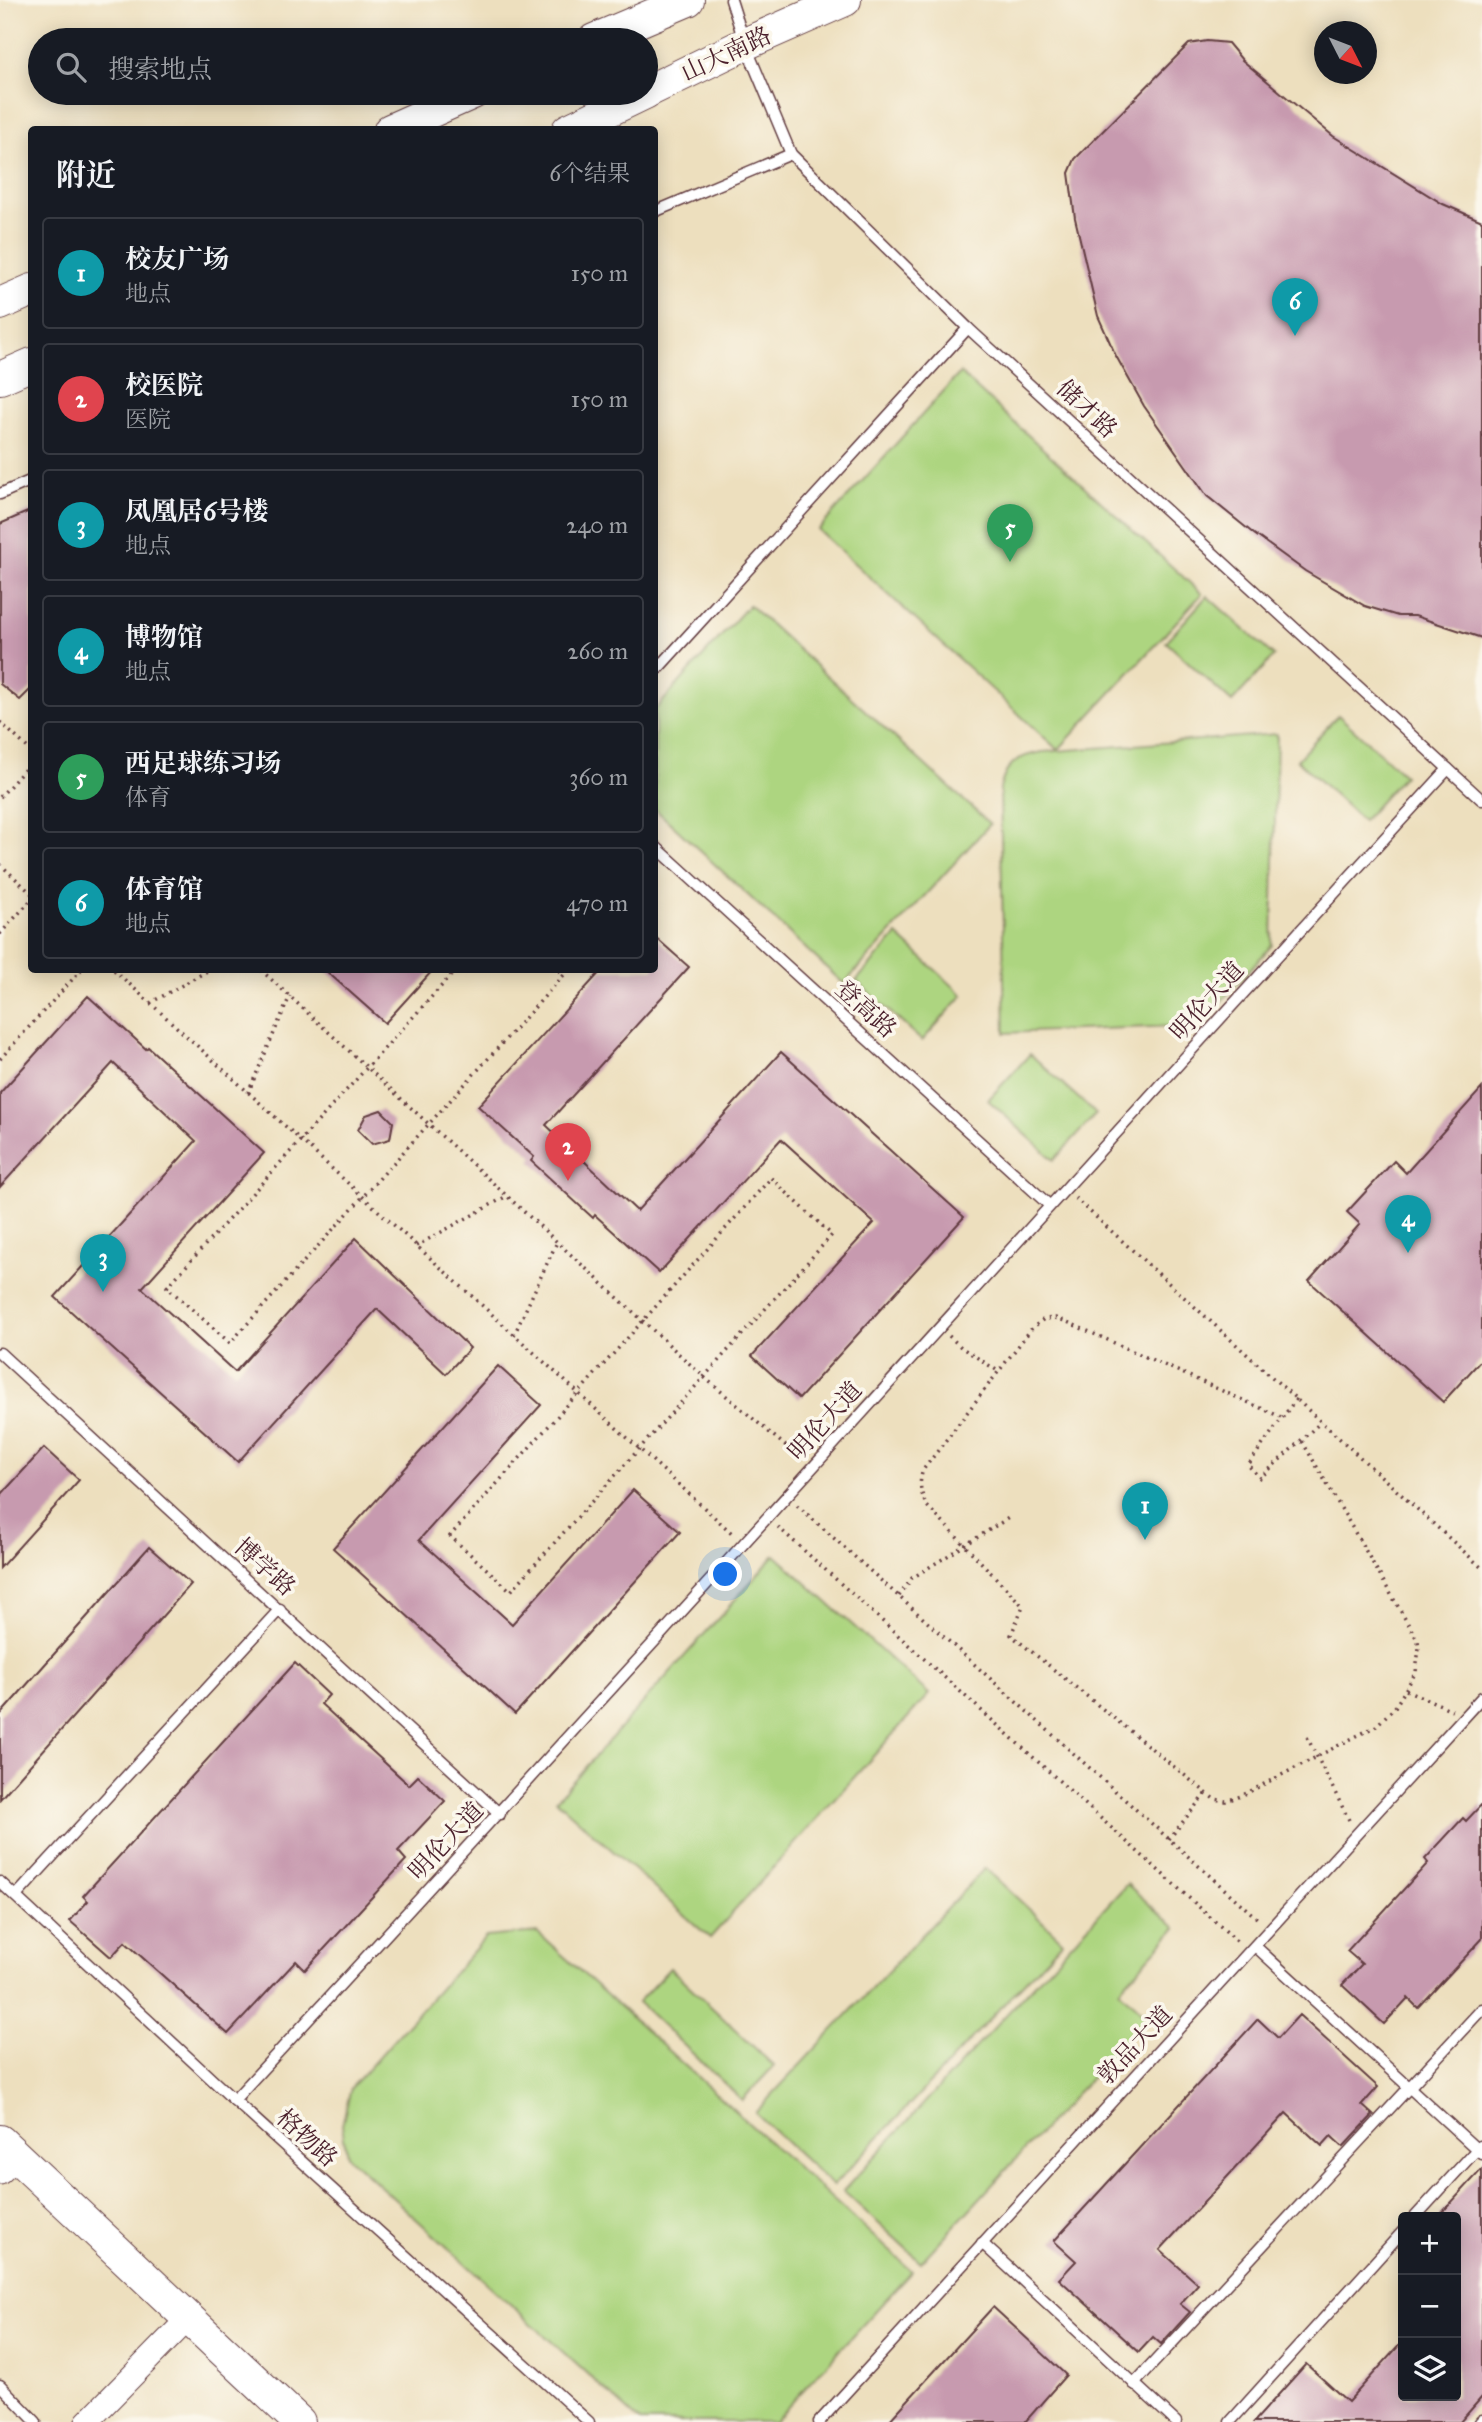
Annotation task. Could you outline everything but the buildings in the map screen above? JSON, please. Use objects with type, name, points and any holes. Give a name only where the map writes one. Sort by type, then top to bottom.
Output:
[{"type":"main road","points":[[622,28],[688,0]]},
{"type":"main road","name":"山大南路","points":[[658,87],[745,44],[845,0]]},
{"type":"main road","points":[[399,126],[446,105]]},
{"type":"main road","name":"山大南路","points":[[576,126],[620,105]]},
{"type":"main road","points":[[0,304],[28,292]]},
{"type":"main road","points":[[0,378],[28,367]]},
{"type":"main road","points":[[6,2157],[189,2318],[299,2422]]},
{"type":"street","points":[[87,2422],[189,2318]]},
{"type":"lane","name":"储才路","points":[[732,0],[745,44],[792,154],[968,327],[1482,800]]},
{"type":"lane","points":[[658,210],[792,154]]},
{"type":"lane","points":[[658,669],[968,327]]},
{"type":"lane","points":[[0,494],[28,482]]},
{"type":"lane","name":"明伦大道","points":[[234,2100],[500,1814],[1064,1188],[1448,769]]},
{"type":"lane","name":"登高路","points":[[658,849],[1049,1205]]},
{"type":"lane","name":"博学路","points":[[0,1353],[500,1814]]},
{"type":"lane","points":[[16,1896],[280,1609]]},
{"type":"lane","name":"敦品大道","points":[[819,2422],[1482,1697]]},
{"type":"lane","name":"格物路","points":[[0,1882],[234,2100],[589,2422]]},
{"type":"lane","points":[[1252,1949],[1480,2149],[1420,2212]]},
{"type":"lane","points":[[1134,2384],[1482,2009]]},
{"type":"lane","points":[[1230,2422],[1398,2237]]},
{"type":"lane","points":[[982,2243],[1176,2422]]},
{"type":"lane","points":[[0,2385],[36,2422]]},
{"type":"path","points":[[0,722],[28,748]]},
{"type":"path","points":[[0,797],[28,766]]},
{"type":"path","points":[[0,864],[28,892]]},
{"type":"path","points":[[0,934],[28,901]]},
{"type":"path","points":[[0,1059],[78,973]]},
{"type":"path","points":[[117,973],[744,1543]]},
{"type":"path","points":[[150,1003],[204,973]]},
{"type":"path","points":[[264,973],[704,1377],[811,1468]]},
{"type":"path","points":[[453,973],[167,1287],[230,1343],[564,975],[562,973]]},
{"type":"path","points":[[248,1093],[290,996]]},
{"type":"path","points":[[771,1178],[832,1234],[511,1591],[450,1536],[643,1321],[771,1178]]},
{"type":"path","points":[[1064,1188],[1482,1568]]},
{"type":"path","points":[[416,1247],[507,1196]]},
{"type":"path","points":[[513,1335],[557,1242]]},
{"type":"path","points":[[1281,1417],[1055,1318],[1044,1320],[1032,1328],[923,1470],[920,1479],[920,1489],[926,1505],[1023,1606],[1011,1635],[1214,1799],[1226,1801],[1241,1796],[1376,1726],[1395,1707],[1416,1672],[1418,1641],[1302,1441]]},
{"type":"path","points":[[938,1327],[962,1348],[998,1371]]},
{"type":"path","points":[[1296,1399],[1248,1465],[1260,1478],[1321,1422]]},
{"type":"path","points":[[787,1495],[1269,1930]]},
{"type":"path","points":[[767,1517],[1252,1949]]},
{"type":"path","points":[[899,1596],[912,1578],[1010,1517]]},
{"type":"path","points":[[1406,1690],[1465,1716]]},
{"type":"path","points":[[1307,1737],[1357,1834]]},
{"type":"path","points":[[1169,1839],[1206,1793]]},
{"type":"green space","points":[[960,373],[1202,594],[1058,750],[818,530]]},
{"type":"green space","points":[[1207,596],[1274,656],[1232,702],[1166,642]]},
{"type":"green space","points":[[749,605],[990,824],[844,984],[658,812],[658,707]]},
{"type":"green space","points":[[1338,715],[1404,775],[1363,821],[1297,760]]},
{"type":"green space","points":[[1277,734],[1272,945],[1200,1025],[1005,1033],[1000,788],[1006,772],[1014,762],[1043,752]]},
{"type":"green space","points":[[897,935],[963,995],[922,1041],[856,981]]},
{"type":"green space","points":[[1030,1054],[1096,1114],[1054,1160],[988,1100]]},
{"type":"green space","points":[[775,1555],[929,1694],[710,1938],[556,1800]]},
{"type":"green space","points":[[985,1868],[1063,1941],[833,2186],[755,2113]]},
{"type":"green space","points":[[1127,1884],[1176,1928],[1119,1990],[1147,2017],[921,2262],[843,2191]]},
{"type":"green space","points":[[537,1932],[912,2271],[774,2422],[640,2422],[347,2156],[342,2125],[351,2088],[486,1937]]},
{"type":"green space","points":[[670,1968],[774,2066],[742,2100],[638,2002]]},
{"type":"place","name":"体育馆","points":[[1295,336]]},
{"type":"place","name":"西足球练习场","points":[[1010,562]]},
{"type":"place","name":"校医院","points":[[568,1181]]},
{"type":"place","name":"博物馆","points":[[1408,1253]]},
{"type":"place","name":"凤凰居6号楼","points":[[103,1292]]},
{"type":"place","name":"校友广场","points":[[1145,1540]]}]
